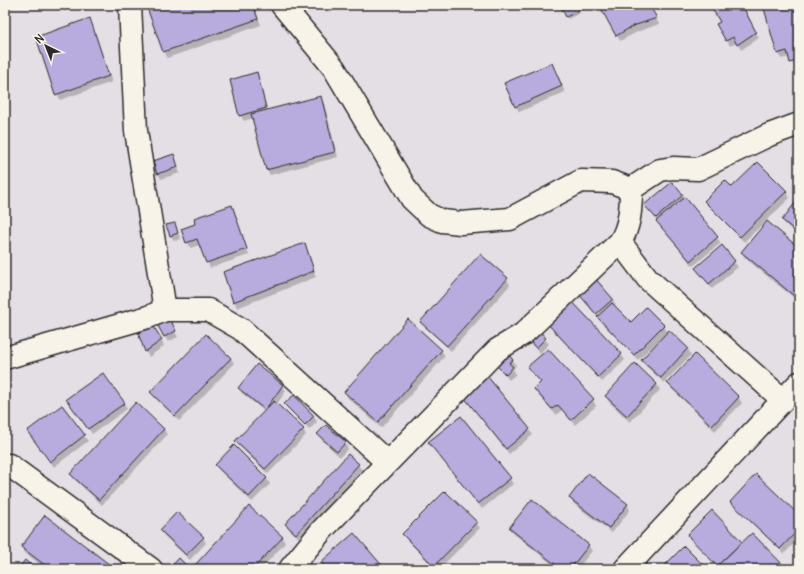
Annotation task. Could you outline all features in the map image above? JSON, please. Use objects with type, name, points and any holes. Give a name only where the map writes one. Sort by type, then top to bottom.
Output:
[{"type":"street","points":[[130,5],[136,131],[165,310]]},
{"type":"street","points":[[282,5],[334,68],[412,199],[429,215],[442,221],[461,223],[510,219],[581,181],[612,182],[631,189]]},
{"type":"street","points":[[631,189],[660,170],[673,168],[698,169],[769,135],[799,124]]},
{"type":"street","points":[[290,569],[322,530],[496,350],[523,334],[620,242],[626,233],[631,189]]},
{"type":"street","points":[[620,242],[648,279],[783,400]]},
{"type":"street","points":[[5,358],[148,317],[165,310],[208,310],[241,329],[387,462]]},
{"type":"street","points":[[625,569],[799,383]]},
{"type":"street","points":[[9,465],[151,569]]},
{"type":"building","points":[[146,5],[253,5],[258,19],[163,52]]},
{"type":"building","points":[[560,5],[577,5],[580,10],[566,17]]},
{"type":"building","points":[[599,5],[649,5],[657,18],[633,26],[616,36]]},
{"type":"building","points":[[716,5],[742,5],[756,32],[737,45],[733,37],[726,41],[716,24],[720,22],[712,8]]},
{"type":"building","points":[[763,5],[799,5],[799,60],[790,63],[787,51],[777,54]]},
{"type":"building","points":[[90,18],[109,76],[55,95],[36,37]]},
{"type":"building","points":[[552,63],[562,86],[515,107],[504,83]]},
{"type":"building","points":[[257,72],[266,108],[239,116],[230,80]]},
{"type":"building","points":[[321,96],[335,152],[266,170],[251,114]]},
{"type":"building","points":[[174,154],[178,167],[157,174],[153,161]]},
{"type":"building","points":[[758,162],[787,191],[740,237],[704,201],[725,180],[732,187]]},
{"type":"building","points":[[672,182],[683,195],[656,218],[644,205]]},
{"type":"building","points":[[685,197],[718,237],[690,261],[656,221]]},
{"type":"building","points":[[799,198],[799,234],[782,220]]},
{"type":"building","points":[[232,205],[247,249],[206,263],[197,239],[186,243],[181,229],[195,224],[194,218]]},
{"type":"building","points":[[767,221],[799,248],[799,300],[741,252]]},
{"type":"building","points":[[175,223],[178,233],[170,236],[166,225]]},
{"type":"building","points":[[305,243],[314,271],[233,302],[223,272]]},
{"type":"building","points":[[722,245],[735,261],[709,284],[695,268]]},
{"type":"building","points":[[480,254],[508,278],[447,346],[420,322]]},
{"type":"building","points":[[594,277],[613,299],[596,314],[577,292]]},
{"type":"building","points":[[567,296],[622,354],[598,377],[543,319]]},
{"type":"building","points":[[612,303],[631,322],[646,307],[664,325],[634,355],[597,317]]},
{"type":"building","points":[[170,319],[176,331],[164,337],[158,326]]},
{"type":"building","points":[[408,319],[442,350],[378,422],[344,392]]},
{"type":"building","points":[[533,324],[546,338],[536,348],[523,334]]},
{"type":"building","points":[[154,327],[162,340],[145,352],[138,333]]},
{"type":"building","points":[[669,330],[688,348],[661,378],[641,360]]},
{"type":"building","points":[[206,334],[231,358],[175,416],[150,392]]},
{"type":"building","points":[[548,349],[594,399],[571,420],[558,405],[552,409],[534,389],[541,382],[527,367]]},
{"type":"building","points":[[507,353],[513,360],[509,363],[513,367],[506,375],[496,365]]},
{"type":"building","points":[[695,354],[739,397],[712,426],[667,383]]},
{"type":"building","points":[[635,363],[657,384],[627,416],[605,396]]},
{"type":"building","points":[[257,364],[283,385],[265,410],[238,388]]},
{"type":"building","points":[[103,373],[125,403],[88,429],[66,399]]},
{"type":"building","points":[[488,377],[530,429],[506,449],[463,396]]},
{"type":"building","points":[[294,395],[314,416],[305,425],[284,404]]},
{"type":"building","points":[[274,401],[304,429],[265,469],[235,441]]},
{"type":"building","points":[[136,402],[164,429],[99,500],[70,474]]},
{"type":"building","points":[[62,405],[85,435],[50,462],[27,431]]},
{"type":"building","points":[[461,416],[511,478],[478,504],[428,442]]},
{"type":"building","points":[[326,425],[346,442],[337,452],[317,434]]},
{"type":"building","points":[[234,445],[267,478],[249,497],[215,465]]},
{"type":"building","points":[[348,454],[359,464],[296,534],[285,524]]},
{"type":"building","points":[[588,473],[628,504],[609,528],[569,498]]},
{"type":"building","points":[[756,474],[799,515],[799,529],[780,549],[730,502]]},
{"type":"building","points":[[445,491],[477,522],[434,566],[402,534]]},
{"type":"building","points":[[532,499],[589,545],[570,569],[561,569],[509,528]]},
{"type":"building","points":[[249,506],[283,537],[253,569],[200,569],[195,565]]},
{"type":"building","points":[[712,510],[742,542],[717,566],[687,535]]},
{"type":"building","points":[[177,512],[204,537],[186,555],[160,530]]},
{"type":"building","points":[[45,515],[110,565],[107,569],[50,569],[21,547]]},
{"type":"building","points":[[354,533],[385,569],[327,569],[321,562]]},
{"type":"building","points":[[752,533],[787,569],[719,569],[717,566]]},
{"type":"building","points":[[684,546],[707,569],[661,569]]},
{"type":"building","points":[[179,558],[188,567],[186,569],[169,569]]},
{"type":"building","points":[[25,560],[35,569],[18,569]]},
{"type":"building","points":[[451,564],[456,569],[447,569]]}]
